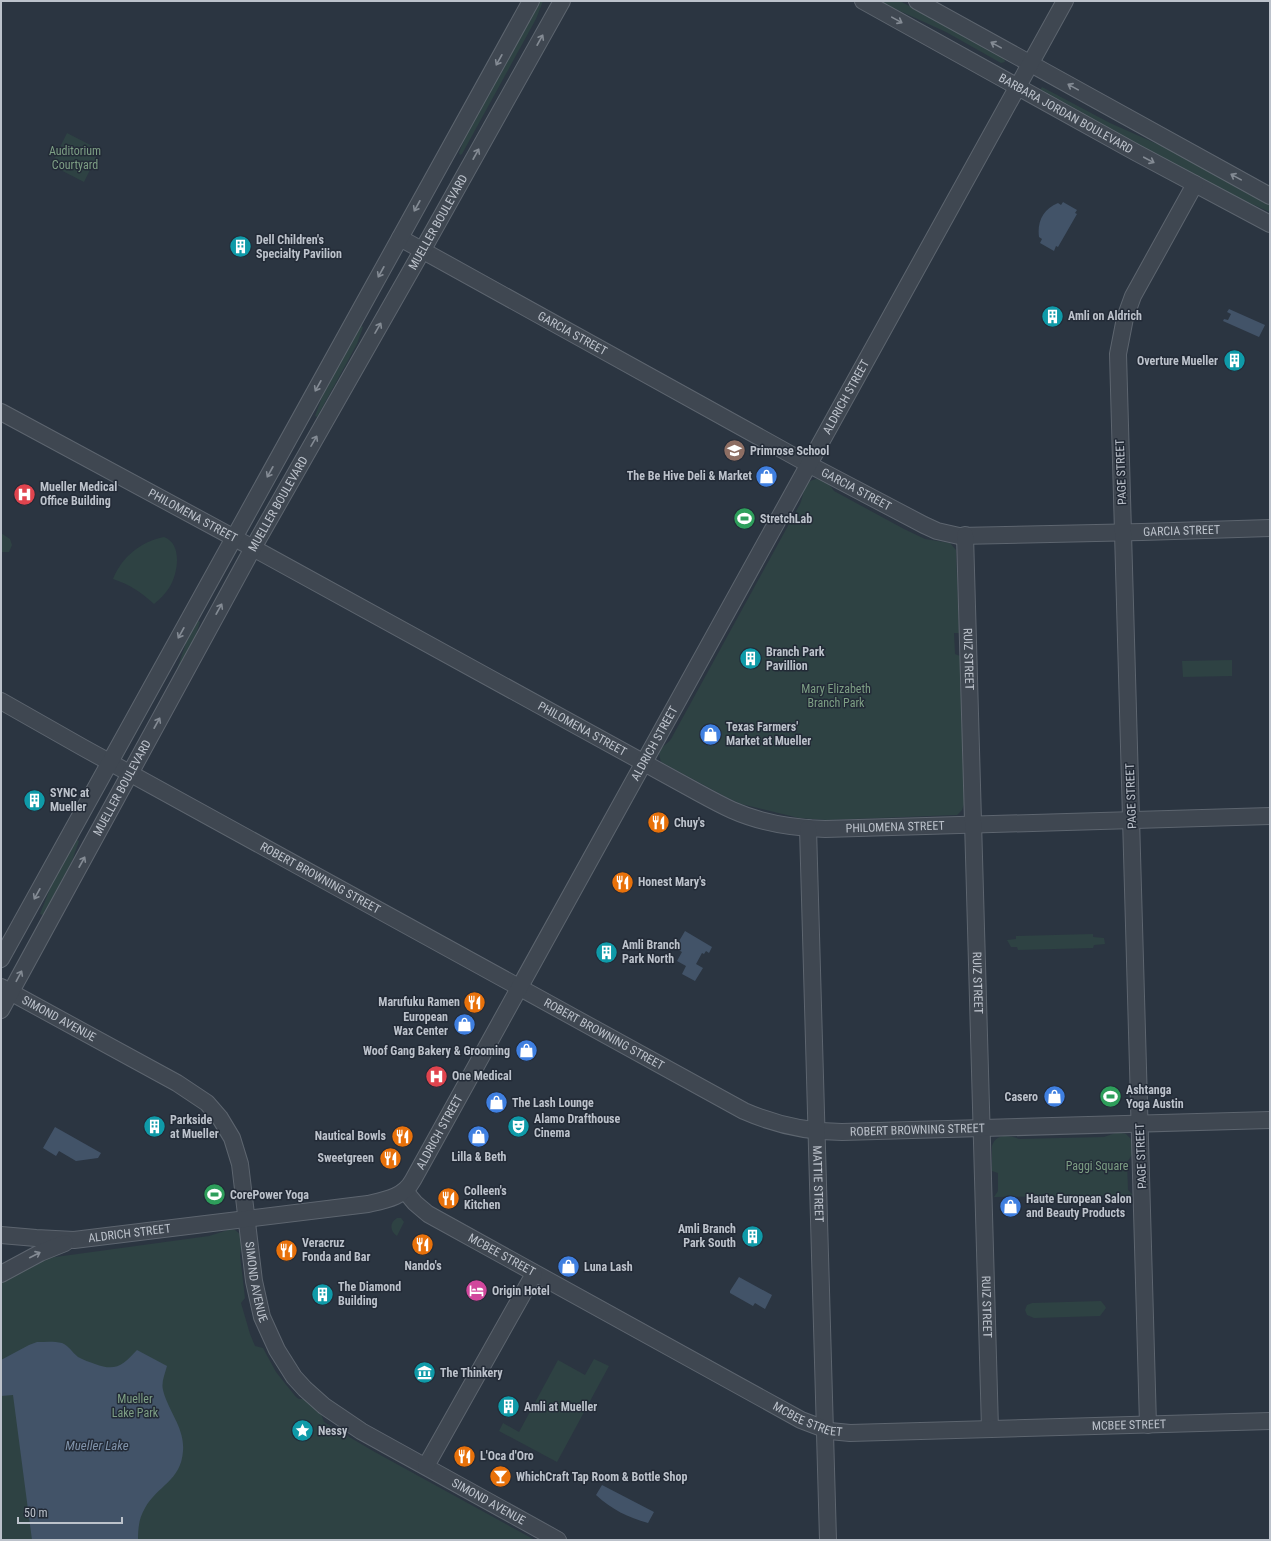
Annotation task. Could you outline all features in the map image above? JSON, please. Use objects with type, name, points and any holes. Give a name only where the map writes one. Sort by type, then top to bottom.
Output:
[{"type":"street","name":"MUELLER BOULEVARD","points":[[1,959],[531,1]]},
{"type":"street","name":"MUELLER BOULEVARD","points":[[1,1010],[6,989],[130,773],[253,548],[562,1]]},
{"type":"street","name":"BARBARA JORDAN BOULEVARD","points":[[863,1],[1017,87],[1270,224]]},
{"type":"street","points":[[917,1],[1270,196]]},
{"type":"street","name":"ALDRICH STREET","points":[[1,1235],[74,1240],[368,1204],[391,1198],[406,1191],[1065,1]]},
{"type":"street","name":"PAGE STREET","points":[[1148,1425],[1118,354],[1121,334],[1133,296],[1195,184]]},
{"type":"street","name":"GARCIA STREET","points":[[400,238],[808,464],[924,525],[951,534],[965,535],[1123,533],[1270,528]]},
{"type":"street","name":"PHILOMENA STREET","points":[[1,412],[253,548],[699,793],[733,810],[758,819],[808,828],[973,825],[1270,816]]},
{"type":"street","name":"RUIZ STREET","points":[[965,535],[990,1429]]},
{"type":"street","name":"ROBERT BROWNING STREET","points":[[1,701],[519,988],[744,1111],[772,1123],[816,1131],[842,1132],[1270,1120]]},
{"type":"street","name":"MATTIE STREET","points":[[808,828],[828,1540]]},
{"type":"street","name":"SIMOND AVENUE","points":[[6,989],[177,1083],[207,1103],[220,1118],[232,1138],[240,1164],[254,1281],[262,1317],[277,1350],[294,1377],[305,1389],[330,1410],[361,1431],[558,1540]]},
{"type":"street","name":"MCBEE STREET","points":[[406,1191],[415,1203],[428,1214],[534,1274],[801,1420],[836,1432],[850,1433],[1270,1421]]},
{"type":"street","name":"ALDRICH STREET","points":[[1,1274],[40,1253],[74,1240]]},
{"type":"street","points":[[426,1466],[534,1274]]},
{"type":"green space","points":[[539,1],[543,1],[536,19],[462,154],[460,155],[459,153],[470,124]]},
{"type":"green space","points":[[878,1],[900,1],[1004,58],[1005,62],[1001,63],[946,32]]},
{"type":"green space","points":[[1042,87],[1110,123],[1164,147],[1270,205],[1270,212],[1210,184],[1042,92],[1040,90]]},
{"type":"green space","name":"Auditorium Courtyard","points":[[67,133],[100,150],[84,182],[51,165]]},
{"type":"green space","points":[[360,325],[363,327],[357,344],[317,417],[315,416],[325,389]]},
{"type":"green space","name":"Mary Elizabeth Branch Park","points":[[816,479],[824,481],[834,491],[904,529],[925,539],[950,543],[956,550],[959,633],[954,633],[955,654],[960,656],[964,804],[962,810],[957,815],[826,820],[799,818],[741,804],[661,762],[660,751],[671,739],[800,504],[806,485],[811,480]]},
{"type":"green space","points":[[1,533],[10,539],[12,545],[9,552],[1,552]]},
{"type":"green space","points":[[164,537],[174,546],[177,560],[175,575],[169,588],[154,604],[135,589],[113,579],[121,564],[133,552],[155,539]]},
{"type":"green space","points":[[197,620],[200,622],[193,641],[183,662],[176,672],[186,643]]},
{"type":"green space","points":[[1232,660],[1232,676],[1183,677],[1182,661]]},
{"type":"green space","points":[[76,839],[79,841],[72,861],[43,915],[40,914],[51,886]]},
{"type":"green space","points":[[1093,934],[1093,937],[1104,938],[1105,944],[1094,945],[1093,948],[1018,950],[1017,947],[1011,947],[1007,940],[1016,939],[1016,936]]},
{"type":"green space","name":"Paggi Square","points":[[1118,1132],[1126,1134],[1132,1140],[1132,1155],[1127,1162],[1128,1190],[1133,1195],[994,1197],[998,1191],[998,1173],[992,1171],[992,1146],[996,1139],[1003,1136],[1019,1139],[1104,1137]]},
{"type":"green space","points":[[401,1218],[404,1222],[397,1236],[391,1227],[394,1220]]},
{"type":"green space","name":"Mueller Lake Park","points":[[231,1229],[235,1230],[241,1235],[242,1242],[240,1255],[245,1298],[241,1303],[250,1334],[255,1346],[263,1348],[276,1372],[296,1397],[299,1399],[305,1399],[320,1411],[324,1422],[373,1451],[535,1540],[1,1540],[1,1282],[5,1278],[41,1259],[209,1236]]},
{"type":"green space","points":[[1101,1301],[1106,1308],[1100,1316],[1034,1318],[1027,1315],[1025,1310],[1027,1305],[1032,1303]]},
{"type":"green space","points":[[594,1359],[609,1366],[557,1462],[499,1431],[503,1423],[519,1432],[558,1360],[585,1375]]},
{"type":"water","points":[[1063,202],[1077,210],[1075,213],[1077,214],[1058,247],[1056,246],[1054,251],[1040,243],[1042,239],[1039,237],[1039,226],[1042,217],[1048,209],[1058,203],[1061,205]]},
{"type":"water","points":[[1229,309],[1265,325],[1259,337],[1223,321],[1224,319],[1228,320],[1231,314],[1227,312]]},
{"type":"water","points":[[685,931],[712,947],[709,953],[706,951],[704,954],[702,953],[696,964],[703,968],[695,981],[682,974],[686,966],[677,961],[682,952],[675,948]]},
{"type":"water","points":[[55,1127],[101,1153],[98,1158],[76,1161],[59,1151],[56,1156],[43,1148]]},
{"type":"water","points":[[739,1277],[772,1295],[765,1309],[755,1303],[753,1306],[730,1293]]},
{"type":"water","name":"Mueller Lake","points":[[37,1342],[62,1343],[69,1347],[78,1357],[102,1366],[119,1366],[137,1350],[167,1366],[163,1381],[163,1390],[165,1398],[179,1427],[183,1443],[183,1451],[178,1469],[168,1482],[150,1500],[143,1512],[139,1523],[138,1540],[32,1540],[13,1395],[1,1396],[1,1360]]},
{"type":"water","points":[[602,1485],[654,1512],[648,1523],[620,1512],[608,1505],[596,1495]]},
{"type":"place","name":"Dell Children's Specialty Pavilion","points":[[241,247]]},
{"type":"place","name":"Amli on Aldrich","points":[[1052,316]]},
{"type":"place","name":"Overture Mueller","points":[[1234,361]]},
{"type":"place","name":"Primrose School","points":[[735,451]]},
{"type":"place","name":"The Be Hive Deli & Market","points":[[767,476]]},
{"type":"place","name":"Mueller Medical Office Building","points":[[25,494]]},
{"type":"place","name":"StretchLab","points":[[744,519]]},
{"type":"place","name":"Branch Park Pavillion","points":[[750,659]]},
{"type":"place","name":"Texas Farmers' Market at Mueller","points":[[710,734]]},
{"type":"place","name":"SYNC at Mueller","points":[[35,800]]},
{"type":"place","name":"Chuy's","points":[[659,823]]},
{"type":"place","name":"Honest Mary's","points":[[623,882]]},
{"type":"place","name":"Amli Branch Park North","points":[[606,952]]},
{"type":"place","name":"Marufuku Ramen","points":[[475,1002]]},
{"type":"place","name":"European Wax Center","points":[[464,1024]]},
{"type":"place","name":"Woof Gang Bakery & Grooming","points":[[526,1051]]},
{"type":"place","name":"One Medical","points":[[436,1076]]},
{"type":"place","name":"Casero","points":[[1054,1097]]},
{"type":"place","name":"Ashtanga Yoga Austin","points":[[1110,1097]]},
{"type":"place","name":"The Lash Lounge","points":[[497,1103]]},
{"type":"place","name":"Alamo Drafthouse Cinema","points":[[518,1126]]},
{"type":"place","name":"Parkside at Mueller","points":[[154,1127]]},
{"type":"place","name":"Nautical Bowls","points":[[402,1136]]},
{"type":"place","name":"Lilla & Beth","points":[[479,1136]]},
{"type":"place","name":"Sweetgreen","points":[[390,1158]]},
{"type":"place","name":"CorePower Yoga","points":[[215,1195]]},
{"type":"place","name":"Colleen's Kitchen","points":[[448,1198]]},
{"type":"place","name":"Haute European Salon and Beauty Products","points":[[1010,1206]]},
{"type":"place","name":"Amli Branch Park South","points":[[752,1236]]},
{"type":"place","name":"Nando's","points":[[423,1245]]},
{"type":"place","name":"Veracruz Fonda and Bar","points":[[287,1250]]},
{"type":"place","name":"Luna Lash","points":[[569,1267]]},
{"type":"place","name":"Origin Hotel","points":[[477,1291]]},
{"type":"place","name":"The Diamond Building","points":[[323,1294]]},
{"type":"place","name":"The Thinkery","points":[[424,1373]]},
{"type":"place","name":"Amli at Mueller","points":[[508,1407]]},
{"type":"place","name":"Nessy","points":[[302,1431]]},
{"type":"place","name":"L'Oca d'Oro","points":[[464,1456]]},
{"type":"place","name":"WhichCraft Tap Room & Bottle Shop","points":[[500,1477]]}]
